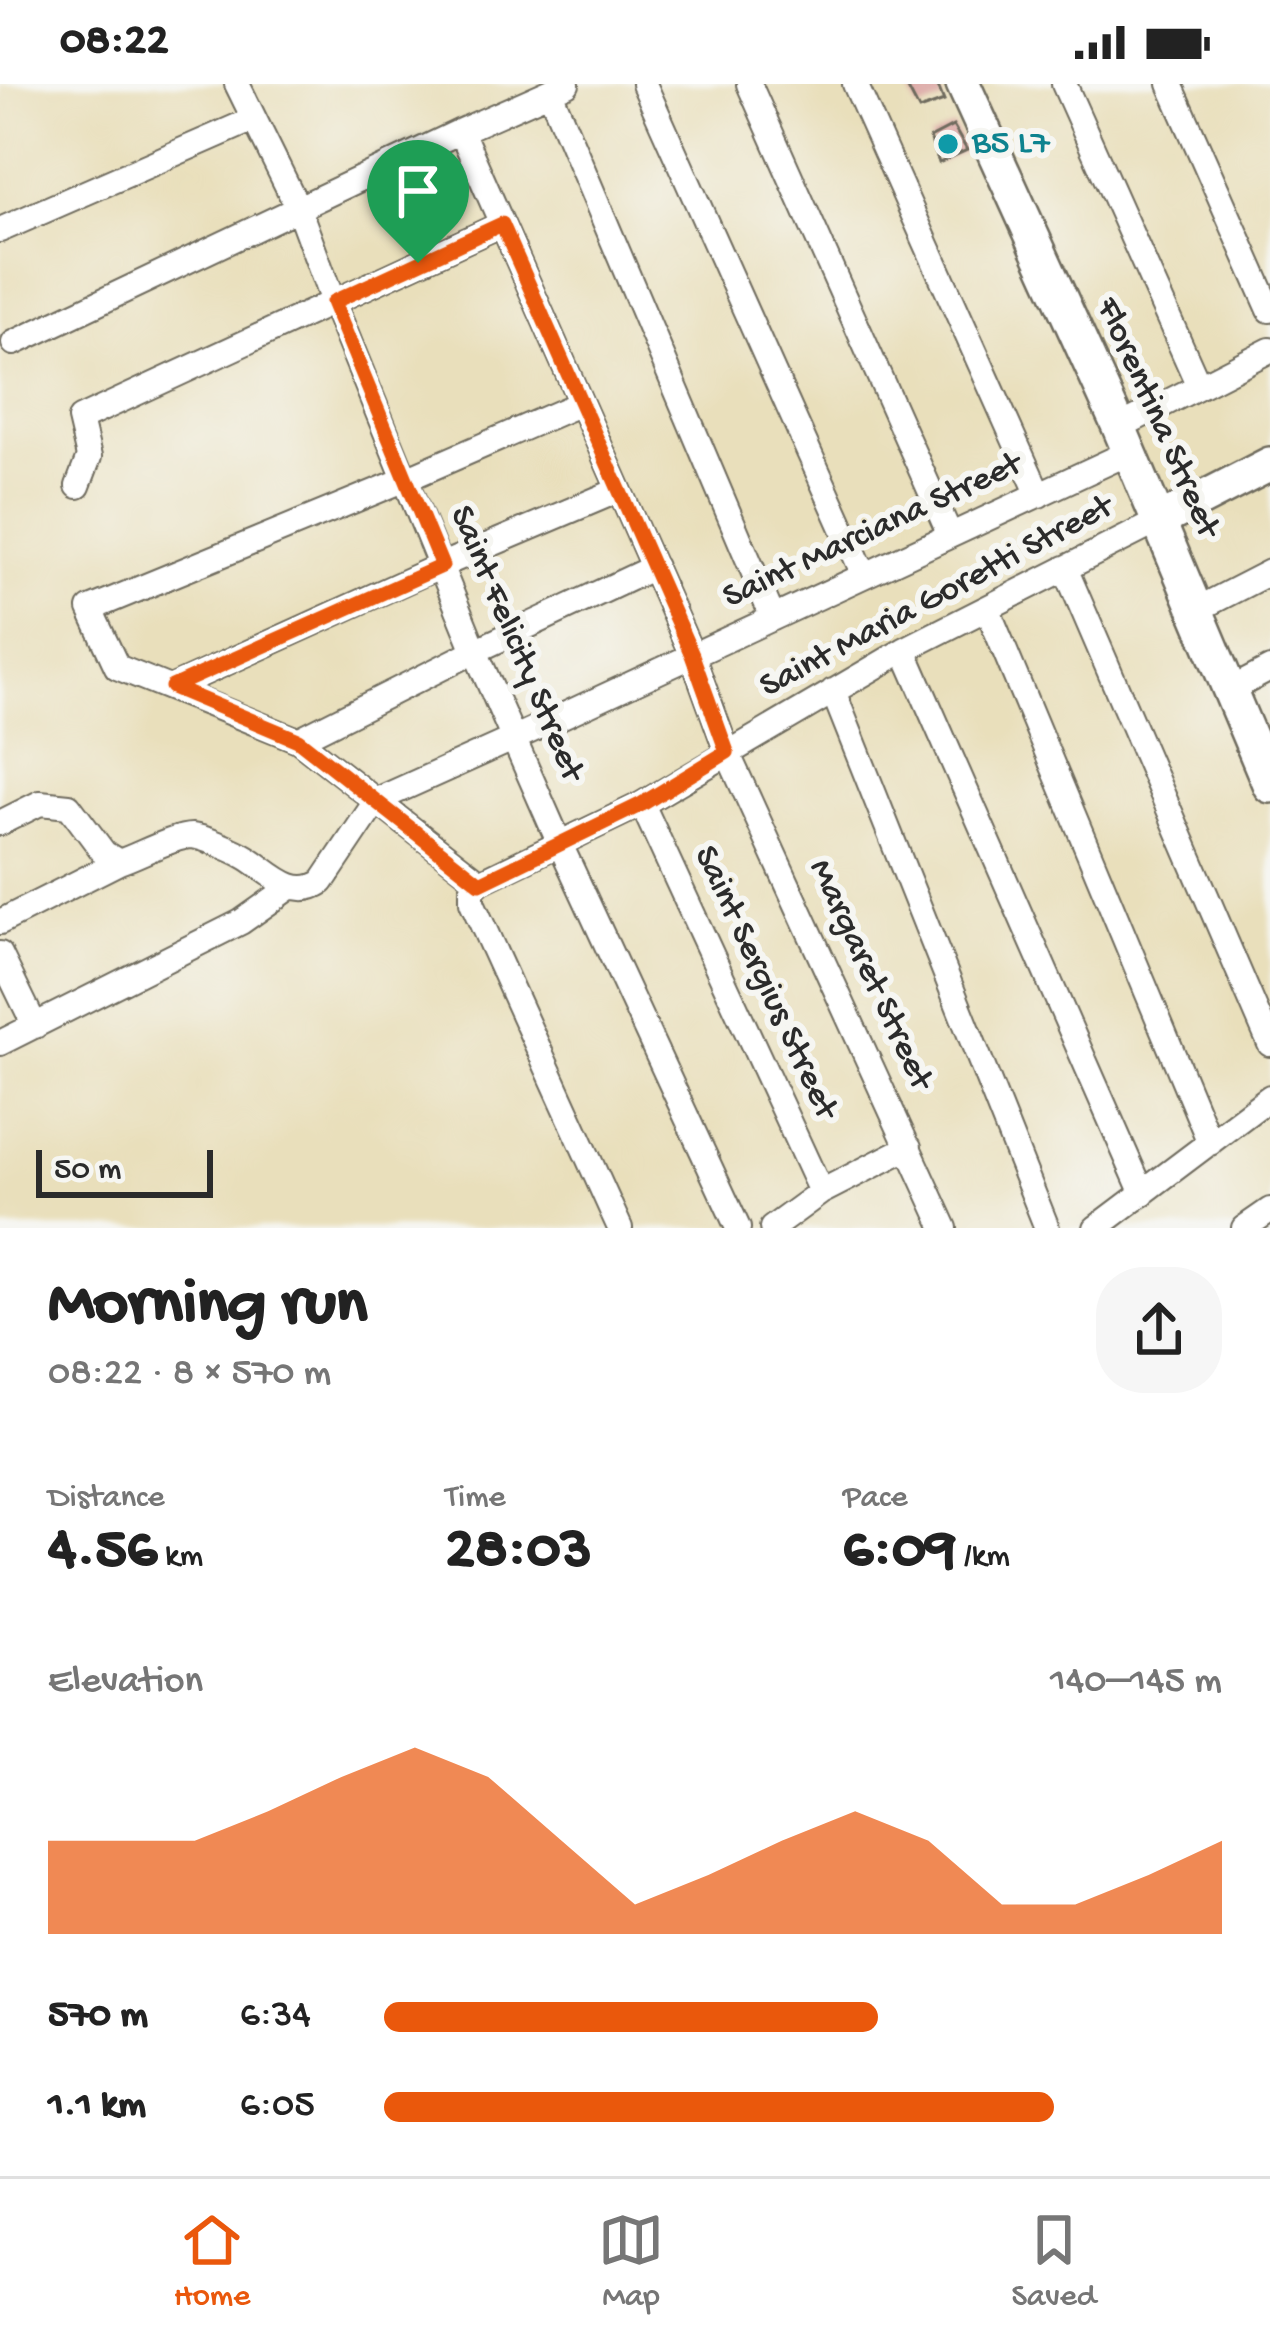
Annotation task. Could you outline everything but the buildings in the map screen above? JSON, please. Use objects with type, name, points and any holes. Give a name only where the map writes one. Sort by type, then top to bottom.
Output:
[{"type":"street","name":"Saint Felicity Street","points":[[237,84],[299,210],[475,651],[738,1228]]},
{"type":"street","points":[[644,84],[864,575]]},
{"type":"street","points":[[749,84],[950,536]]},
{"type":"street","points":[[855,84],[1039,495]]},
{"type":"street","name":"Florentina Street","points":[[963,84],[1125,439],[1268,776]]},
{"type":"street","points":[[1064,84],[1199,386]]},
{"type":"street","points":[[1170,84],[1270,310]]},
{"type":"street","points":[[14,343],[558,88],[773,618]]},
{"type":"street","points":[[0,230],[254,118]]},
{"type":"street","name":"Margaret Street","points":[[460,130],[692,655],[727,752],[908,1147],[936,1225]]},
{"type":"street","points":[[78,486],[89,457],[80,419],[502,224]]},
{"type":"street","name":"Saint Marciana Street","points":[[376,800],[1039,495],[1199,386],[1270,350]]},
{"type":"street","points":[[581,403],[90,609],[117,667],[298,740],[480,883],[472,890],[472,902],[620,1228]]},
{"type":"street","points":[[1159,521],[1270,464]]},
{"type":"street","points":[[172,687],[620,490]]},
{"type":"street","name":"Saint Maria Goretti Street","points":[[480,883],[642,804],[904,650],[1159,521]]},
{"type":"street","points":[[298,740],[654,567]]},
{"type":"street","points":[[1065,568],[1270,1044]]},
{"type":"street","points":[[1196,610],[1270,572]]},
{"type":"street","points":[[987,608],[1210,1144]]},
{"type":"street","points":[[904,650],[1143,1194]]},
{"type":"street","points":[[1230,689],[1270,669]]},
{"type":"street","points":[[833,691],[1047,1228]]},
{"type":"street","points":[[0,922],[119,862],[193,836],[243,855],[289,887],[311,889],[322,882],[376,800]]},
{"type":"street","points":[[0,823],[40,803],[69,806],[104,853],[119,862]]},
{"type":"street","name":"Saint Sergius Street","points":[[642,804],[821,1192]]},
{"type":"street","points":[[0,1042],[241,922],[289,887]]},
{"type":"street","points":[[0,954],[35,1026]]},
{"type":"street","points":[[1096,1228],[1270,1097]]},
{"type":"street","points":[[772,1228],[821,1192],[908,1147]]},
{"type":"street","points":[[1244,1228],[1270,1210]]},
{"type":"place","name":"B5 L7","points":[[948,144]]},
{"type":"route","points":[[502,224],[692,655],[727,752],[642,804],[480,883],[298,740],[172,687],[442,566],[333,302],[418,263],[502,224]]}]
